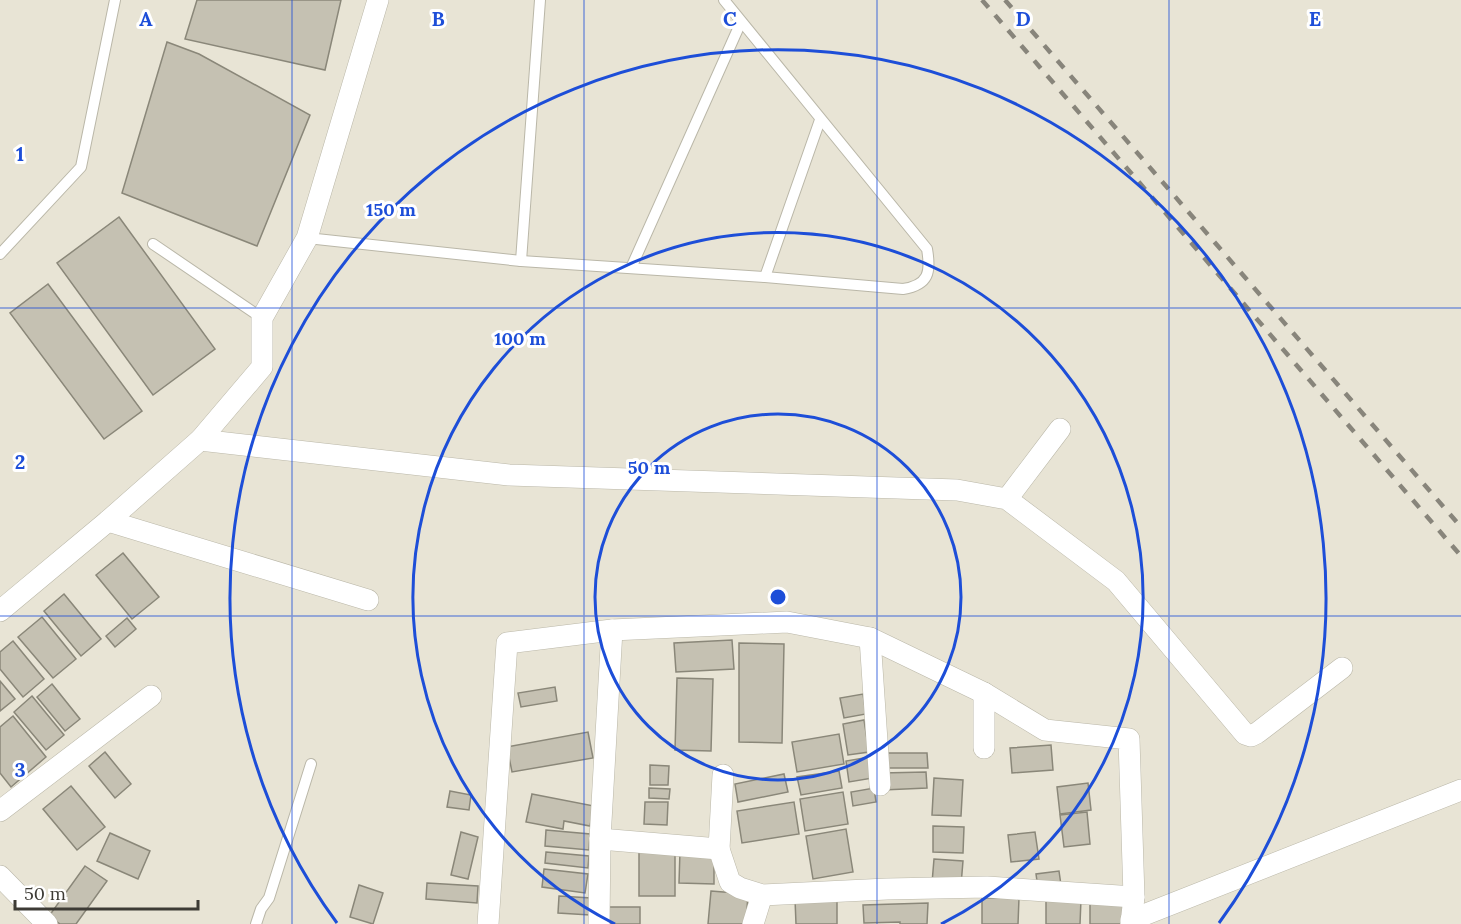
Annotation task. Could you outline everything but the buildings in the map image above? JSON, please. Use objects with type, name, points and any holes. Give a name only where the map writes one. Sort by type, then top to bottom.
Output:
[{"type":"street","points":[[0,611],[200,440],[262,367],[262,318],[308,238],[378,0]]},
{"type":"street","points":[[1007,499],[1060,429]]},
{"type":"street","points":[[200,440],[509,475],[957,490],[1007,499],[1116,581],[1245,734],[1251,736],[1257,733],[1342,668]]},
{"type":"street","points":[[108,521],[368,600]]},
{"type":"street","points":[[488,924],[507,643],[612,630],[787,622],[870,638],[984,693],[1045,730],[1129,739],[1134,897],[1131,922],[1461,790]]},
{"type":"street","points":[[599,924],[600,839],[612,630]]},
{"type":"street","points":[[870,638],[880,785]]},
{"type":"street","points":[[984,693],[984,748]]},
{"type":"street","points":[[0,811],[151,696]]},
{"type":"street","points":[[723,775],[719,849],[730,882],[762,895],[987,887],[1134,897]]},
{"type":"street","points":[[600,839],[719,849]]},
{"type":"street","points":[[0,876],[47,924]]},
{"type":"street","points":[[753,924],[762,895]]},
{"type":"lane","points":[[0,254],[81,167],[115,0]]},
{"type":"lane","points":[[521,261],[540,0]]},
{"type":"lane","points":[[308,238],[521,261],[765,277],[903,289],[915,287],[922,282],[930,267],[927,249],[724,0]]},
{"type":"lane","points":[[631,268],[741,22]]},
{"type":"lane","points":[[765,277],[820,120]]},
{"type":"lane","points":[[153,244],[262,318]]},
{"type":"lane","points":[[255,924],[261,909],[269,898],[310,764]]},
{"type":"railway","points":[[982,0],[1461,556]]},
{"type":"railway","points":[[1005,0],[1461,527]]}]
